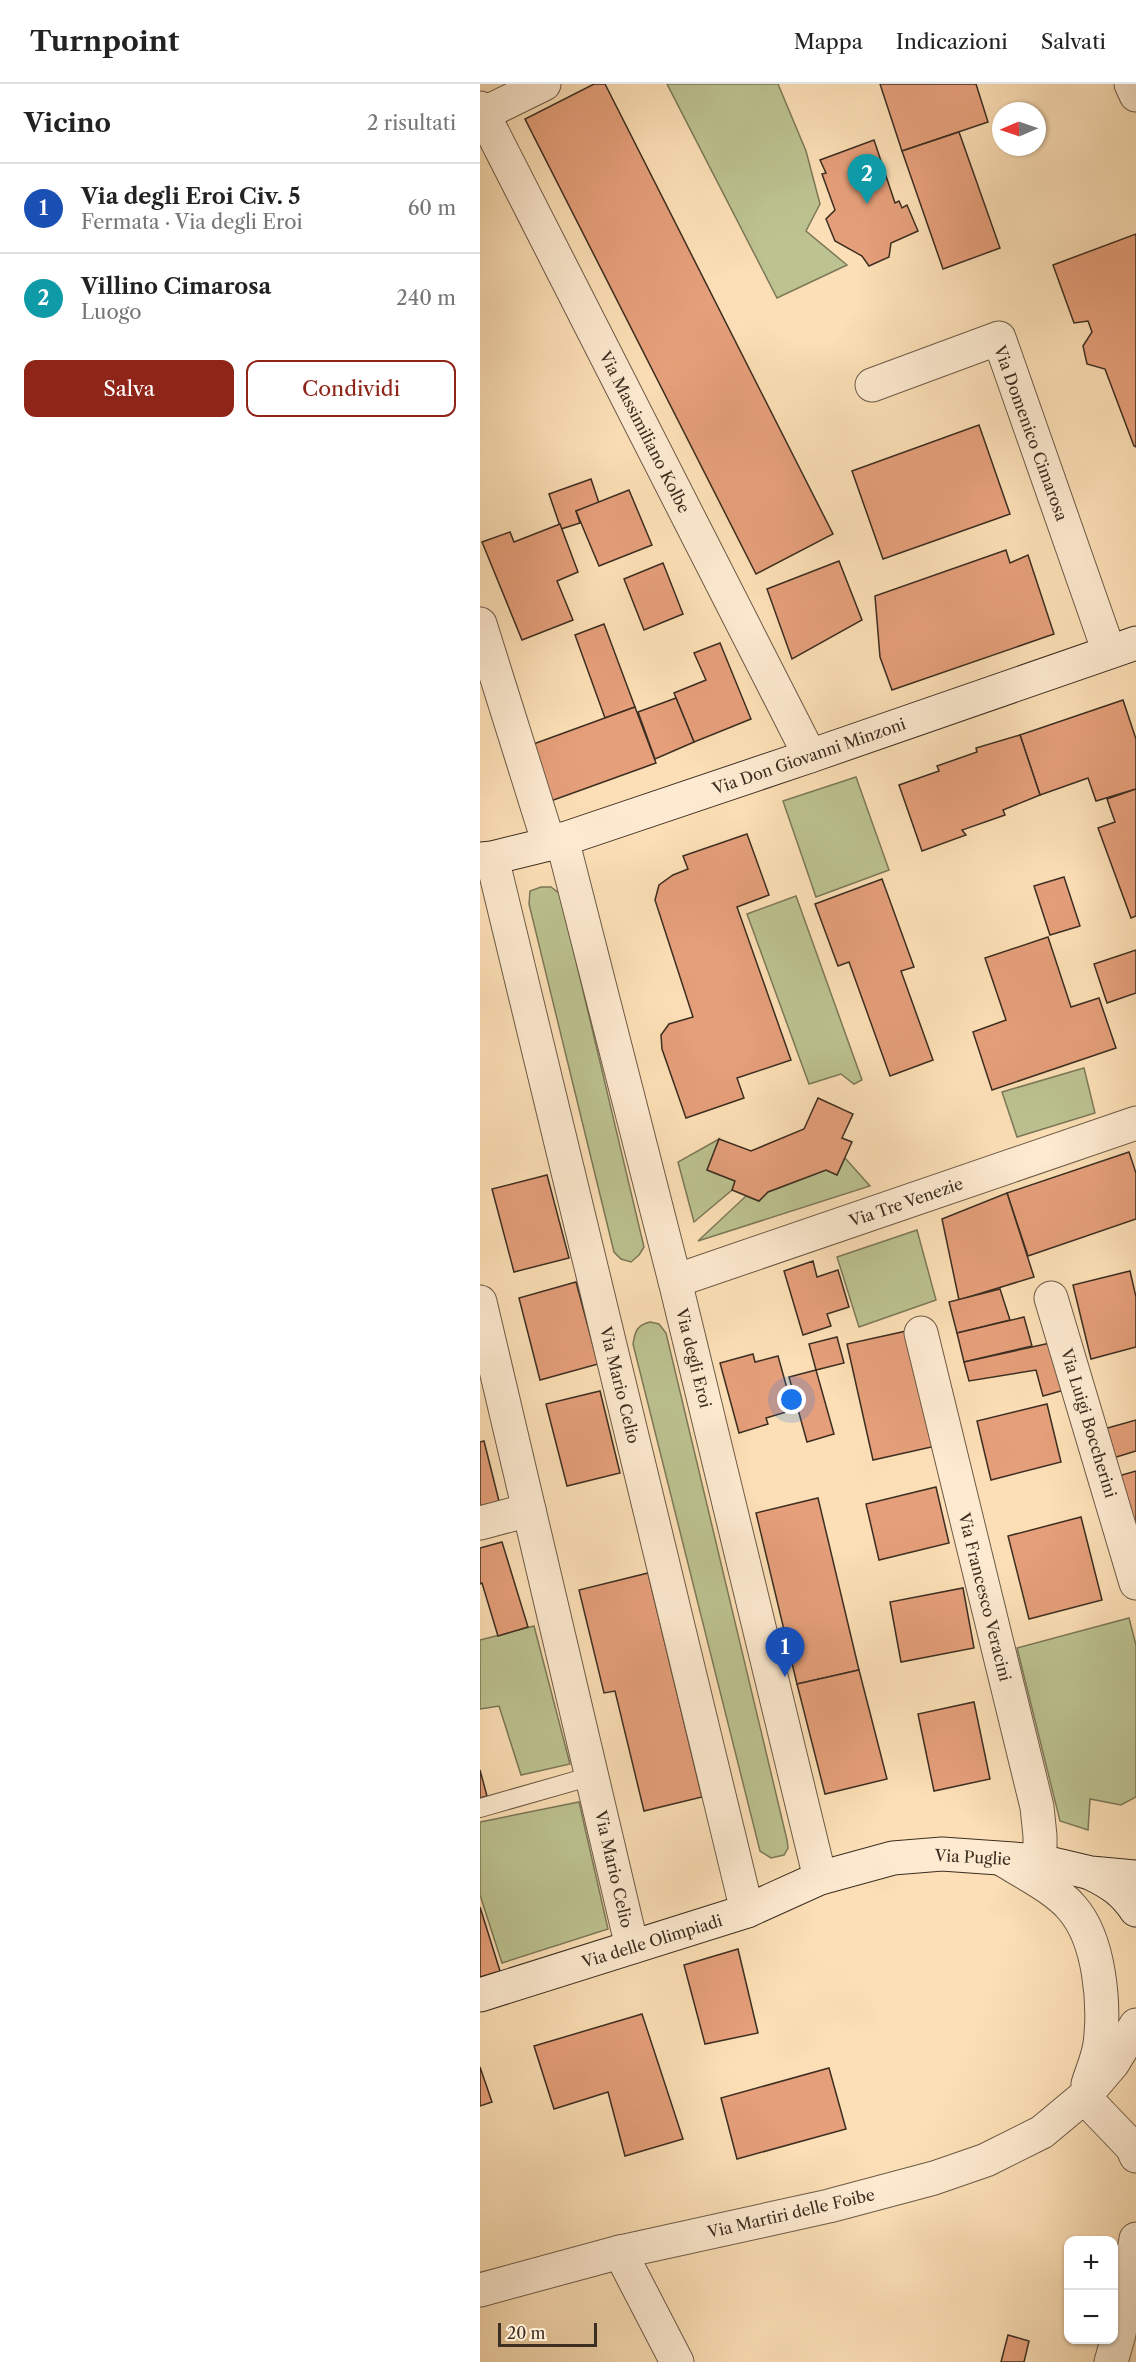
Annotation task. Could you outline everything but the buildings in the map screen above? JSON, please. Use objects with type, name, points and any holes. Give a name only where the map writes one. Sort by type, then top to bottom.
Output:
[{"type":"street","points":[[482,111],[544,84]]},
{"type":"street","points":[[1131,84],[1136,96]]},
{"type":"street","name":"Via Massimiliano Kolbe","points":[[482,111],[810,756]]},
{"type":"street","name":"Via Domenico Cimarosa","points":[[872,385],[999,338],[1122,647]]},
{"type":"street","name":"Via degli Eroi","points":[[480,624],[555,841],[675,1281],[820,1878]]},
{"type":"street","name":"Via Don Giovanni Minzoni","points":[[486,859],[555,841],[810,756],[1122,647]]},
{"type":"street","name":"Via Mario Celio","points":[[486,859],[747,1911]]},
{"type":"street","name":"Via Tre Venezie","points":[[675,1281],[1136,1123]]},
{"type":"street","name":"Via Luigi Boccherini","points":[[1051,1298],[1136,1583]]},
{"type":"street","name":"Via Mario Celio","points":[[480,1302],[632,1947]]},
{"type":"street","name":"Via Francesco Veracini","points":[[921,1333],[1037,1807],[1040,1861]]},
{"type":"street","points":[[480,1523],[530,1510]]},
{"type":"street","name":"Via Puglie","points":[[820,1878],[893,1858],[942,1854],[1040,1861],[1091,1873],[1136,1877]]},
{"type":"street","points":[[999,1858],[1042,1884],[1073,1908],[1093,1945],[1102,1998],[1100,2045],[1084,2097],[1132,2147],[1136,2157]]},
{"type":"street","name":"Via Puglie","points":[[1091,1873],[1114,1885],[1128,1898],[1136,1910]]},
{"type":"street","name":"Via delle Olimpiadi","points":[[480,1995],[747,1911],[820,1878]]},
{"type":"street","name":"Via Martiri delle Foibe","points":[[480,2290],[620,2252],[830,2206],[934,2178],[986,2160],[1042,2132],[1084,2097],[1113,2063],[1136,2025]]},
{"type":"street","points":[[1111,2362],[1119,2334],[1136,2239]]},
{"type":"street","points":[[620,2252],[677,2362]]},
{"type":"lane","points":[[480,1808],[592,1776]]},
{"type":"green space","points":[[667,84],[778,84],[806,151],[820,204],[806,231],[847,265],[777,298]]},
{"type":"green space","points":[[856,777],[889,870],[816,897],[783,801]]},
{"type":"green space","points":[[541,887],[551,887],[560,894],[644,1247],[631,1262],[621,1259],[614,1252],[529,904],[530,891]]},
{"type":"green space","points":[[796,896],[862,1080],[854,1084],[841,1074],[809,1084],[747,914]]},
{"type":"green space","points":[[1084,1068],[1095,1113],[1017,1137],[1002,1092]]},
{"type":"green space","points":[[719,1139],[707,1170],[735,1181],[732,1190],[694,1222],[678,1162]]},
{"type":"green space","points":[[845,1158],[870,1186],[698,1241],[746,1196],[759,1201],[768,1192],[826,1170],[837,1175]]},
{"type":"green space","points":[[917,1230],[936,1300],[859,1327],[837,1257]]},
{"type":"green space","points":[[650,1322],[659,1324],[666,1333],[787,1840],[788,1848],[784,1855],[771,1858],[760,1851],[633,1344],[637,1329]]},
{"type":"green space","points":[[1129,1618],[1136,1645],[1136,1797],[1121,1805],[1090,1799],[1088,1830],[1060,1821],[1017,1648]]},
{"type":"green space","points":[[534,1626],[570,1764],[521,1775],[499,1706],[480,1709],[480,1640]]},
{"type":"green space","points":[[579,1802],[608,1929],[502,1963],[480,1895],[480,1822]]},
{"type":"place","name":"Villino Cimarosa","points":[[867,204]]},
{"type":"place","name":"Via degli Eroi Civ. 5","points":[[785,1677]]}]
